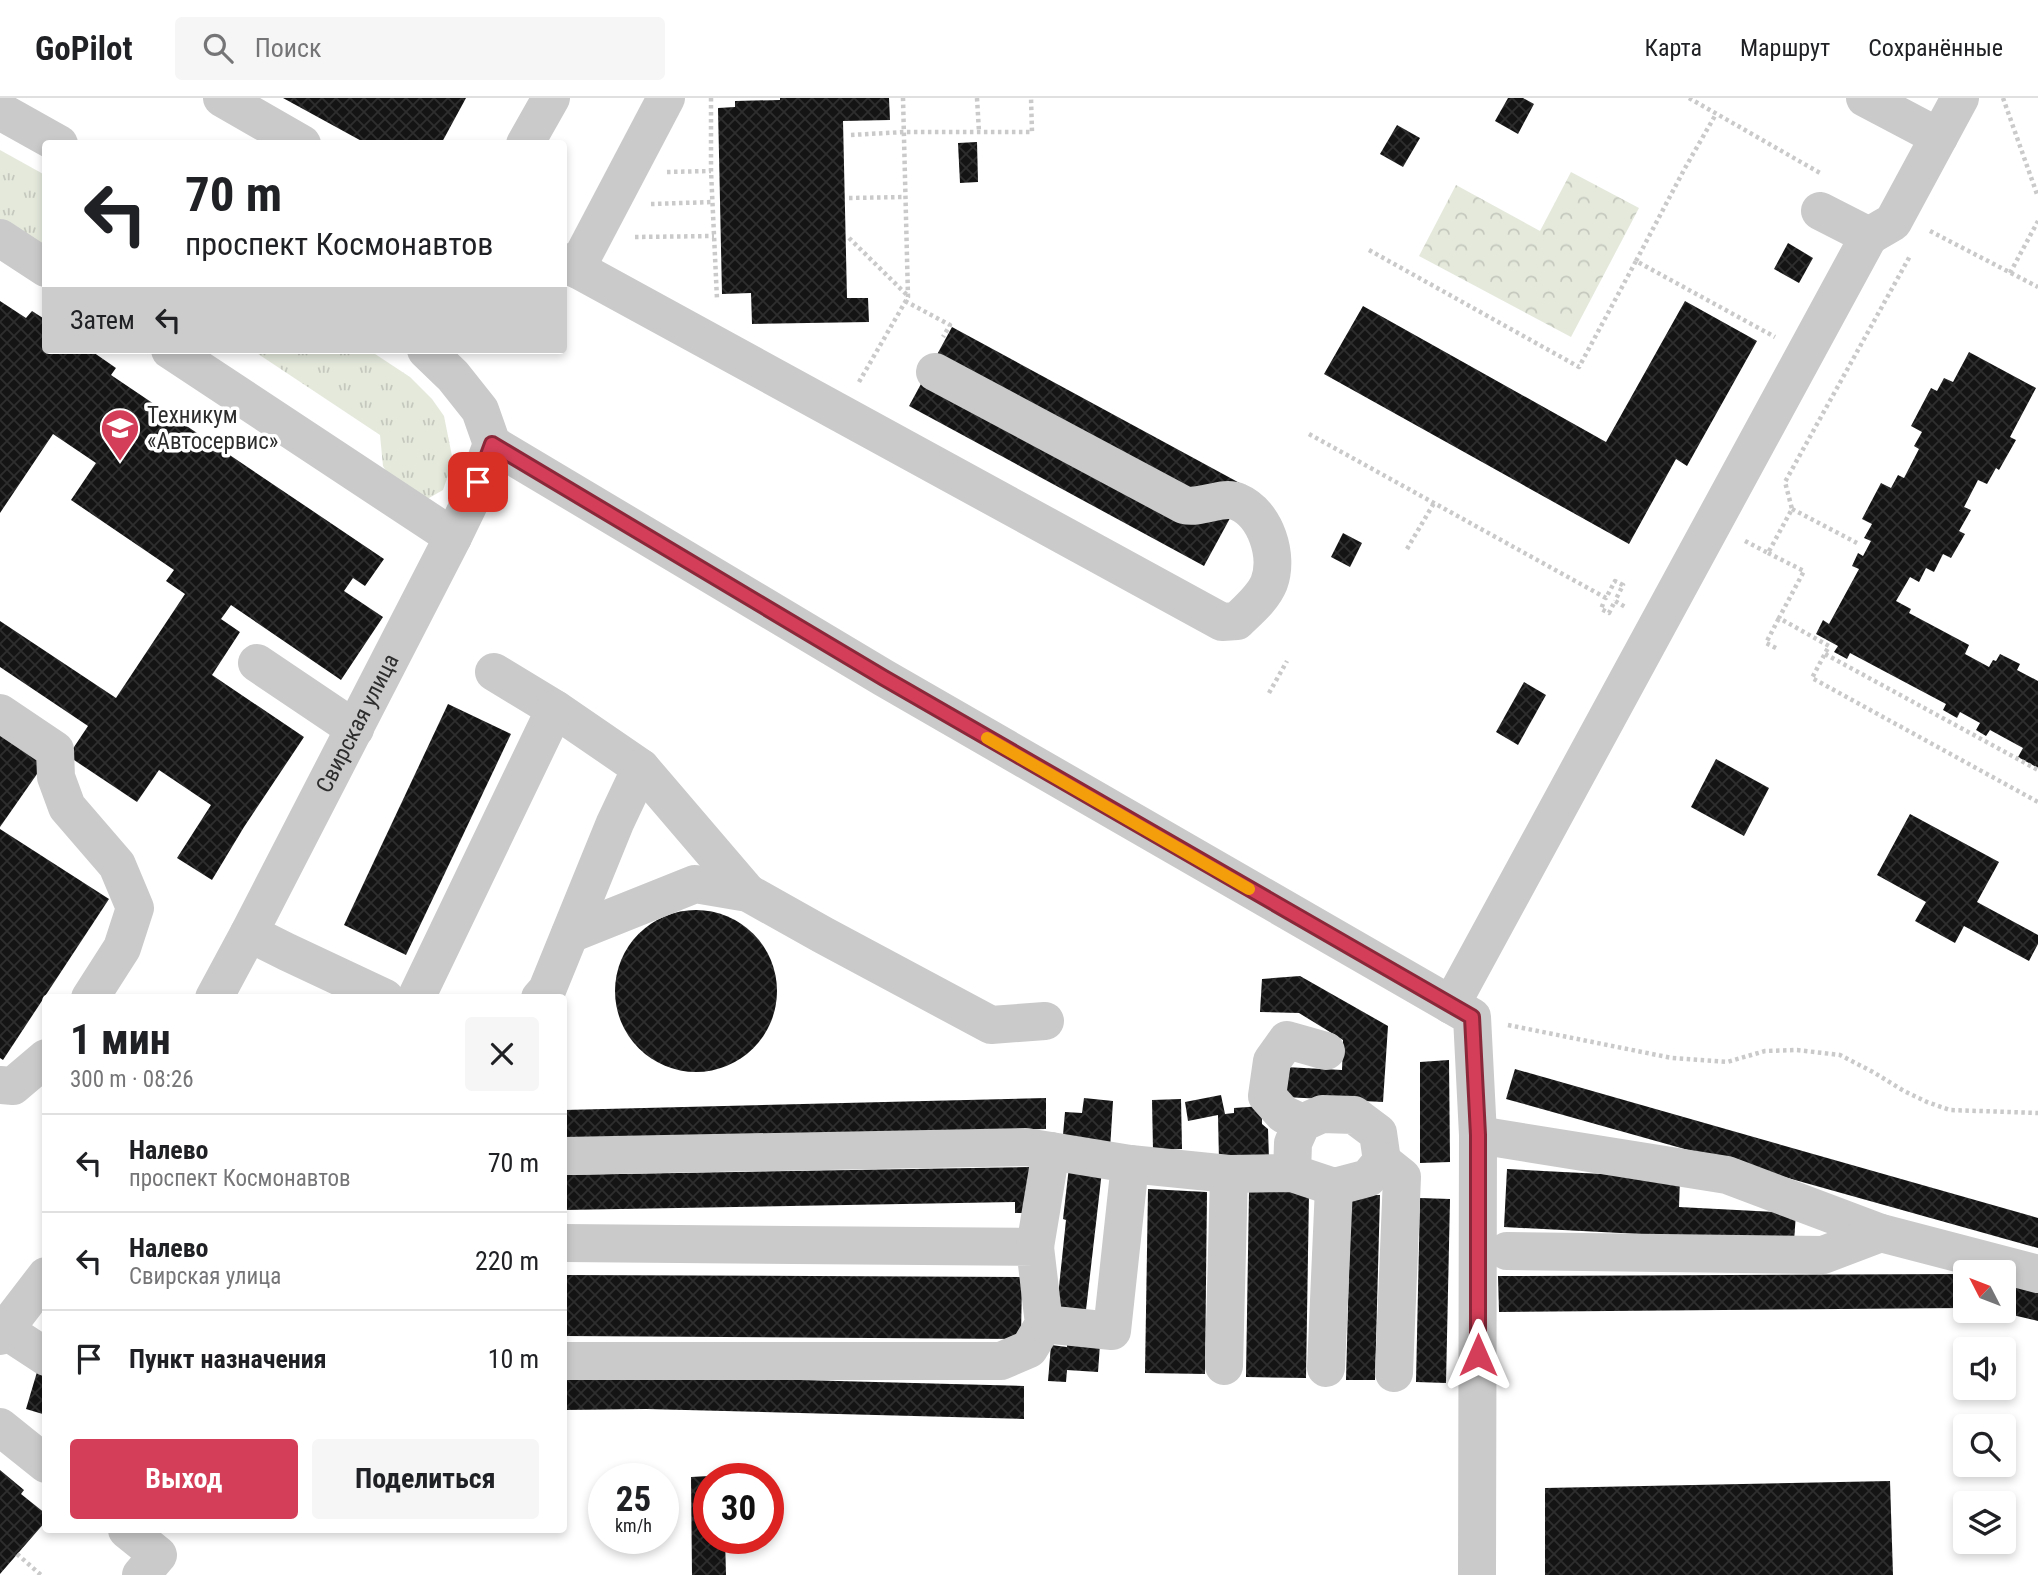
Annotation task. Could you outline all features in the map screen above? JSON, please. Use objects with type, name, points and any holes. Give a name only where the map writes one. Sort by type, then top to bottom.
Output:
[{"type":"street","points":[[222,98],[295,140]]},
{"type":"street","points":[[527,140],[551,98]]},
{"type":"street","points":[[666,98],[570,266],[1222,622],[1237,621],[1260,597],[1269,583],[1273,557],[1259,520],[1239,502],[1229,500],[1194,507],[1184,505],[935,372]]},
{"type":"street","points":[[1865,98],[1939,137]]},
{"type":"street","points":[[1477,1575],[1478,1135],[1461,1011],[1882,227],[1939,137],[1960,98]]},
{"type":"street","points":[[0,111],[52,140]]},
{"type":"street","points":[[1821,192],[1882,227]]},
{"type":"street","points":[[0,237],[42,265]]},
{"type":"street","points":[[176,354],[453,537]]},
{"type":"street","points":[[430,354],[453,376],[480,410],[492,444],[884,678],[1461,1011]]},
{"type":"street","name":"Свирская улица","points":[[216,994],[453,537],[471,500],[492,444]]},
{"type":"street","points":[[1222,622],[1240,587],[1248,559],[1237,533],[1229,526]]},
{"type":"street","points":[[257,663],[355,729]]},
{"type":"street","points":[[494,672],[555,709],[641,768],[748,892]]},
{"type":"street","points":[[418,994],[555,709]]},
{"type":"street","points":[[0,713],[55,750],[56,777],[67,807],[117,865],[135,908],[122,948],[93,994]]},
{"type":"street","points":[[544,994],[641,768]]},
{"type":"street","points":[[570,934],[695,884],[748,892],[991,1025],[1045,1021]]},
{"type":"street","points":[[250,933],[376,994]]},
{"type":"street","points":[[1302,1123],[1283,1114],[1267,1096],[1272,1061],[1287,1040],[1326,1051]]},
{"type":"street","points":[[0,1085],[13,1086],[42,1061]]},
{"type":"street","points":[[1292,1173],[1293,1143],[1302,1123],[1322,1114],[1354,1115],[1378,1133],[1382,1161],[1402,1177],[1394,1373]]},
{"type":"street","points":[[1478,1135],[1727,1175],[1881,1233],[2038,1274]]},
{"type":"street","points":[[567,1156],[1026,1147],[1130,1164],[1230,1174],[1292,1173],[1334,1187],[1368,1178],[1382,1161]]},
{"type":"street","points":[[567,1361],[1001,1361],[1029,1349],[1044,1324],[1035,1247],[1051,1151]]},
{"type":"street","points":[[1044,1324],[1112,1331],[1130,1164]]},
{"type":"street","points":[[1224,1366],[1230,1174]]},
{"type":"street","points":[[1326,1368],[1334,1187]]},
{"type":"street","points":[[1507,1251],[1823,1255],[1881,1233]]},
{"type":"street","points":[[567,1243],[1035,1247]]},
{"type":"street","points":[[42,1281],[3,1333],[42,1355]]},
{"type":"street","points":[[0,1427],[42,1461]]},
{"type":"street","points":[[130,1533],[160,1568]]},
{"type":"path","points":[[711,98],[711,172],[717,299]]},
{"type":"path","points":[[857,386],[906,299],[903,98]]},
{"type":"path","points":[[977,98],[979,132]]},
{"type":"path","points":[[851,135],[904,132],[1032,132],[1031,98]]},
{"type":"path","points":[[1689,98],[1716,114],[1821,192]]},
{"type":"path","points":[[2003,98],[2038,197]]},
{"type":"path","points":[[1369,250],[1578,367],[1716,114]]},
{"type":"path","points":[[657,172],[711,172]]},
{"type":"path","points":[[849,198],[905,197]]},
{"type":"path","points":[[639,204],[713,202]]},
{"type":"path","points":[[2010,273],[2038,221]]},
{"type":"path","points":[[1882,227],[1925,229],[2038,287]]},
{"type":"path","points":[[635,237],[714,236]]},
{"type":"path","points":[[849,238],[906,299],[950,325],[945,333]]},
{"type":"path","points":[[1768,553],[1792,509],[1785,482],[1911,253]]},
{"type":"path","points":[[1636,261],[1784,341]]},
{"type":"path","points":[[1309,434],[1606,598],[1615,581],[1623,585],[1609,612],[1601,609],[1603,604]]},
{"type":"path","points":[[1407,550],[1434,503]]},
{"type":"path","points":[[1792,509],[1857,543]]},
{"type":"path","points":[[1740,538],[1804,571],[1766,643],[1776,648]]},
{"type":"path","points":[[1615,601],[1632,610]]},
{"type":"path","points":[[1779,618],[1829,646],[1812,678],[2038,802]]},
{"type":"path","points":[[1825,654],[2038,770]]},
{"type":"path","points":[[1269,693],[1287,660]]},
{"type":"path","points":[[1461,1011],[1672,1058],[1727,1062],[1765,1051],[1797,1050],[1840,1055],[1927,1102],[1950,1110],[2038,1113]]},
{"type":"path","points":[[17,1554],[41,1575]]},
{"type":"green space","points":[[0,150],[42,173],[42,247],[0,219]]},
{"type":"green space","points":[[1571,172],[1639,208],[1571,337],[1419,256],[1456,185],[1540,231]]},
{"type":"green space","points":[[258,354],[375,354],[410,377],[432,399],[444,416],[453,461],[443,490],[429,498],[414,496],[393,482],[383,466],[380,435]]},
{"type":"building","points":[[283,98],[466,98],[443,140],[360,140]]},
{"type":"building","points":[[780,98],[889,98],[890,120],[843,121],[847,298],[868,298],[869,322],[752,324],[751,293],[722,294],[718,108],[735,107],[735,101]]},
{"type":"building","points":[[1508,98],[1523,98],[1534,104],[1518,134],[1495,121]]},
{"type":"building","points":[[1397,125],[1420,138],[1403,167],[1380,154]]},
{"type":"building","points":[[977,142],[978,182],[960,183],[958,143]]},
{"type":"building","points":[[1788,243],[1813,258],[1799,283],[1774,269]]},
{"type":"building","name":"Техникум «Автосервис»","points":[[0,301],[26,318],[32,311],[42,317],[42,354],[96,354],[116,368],[111,375],[384,559],[365,586],[353,578],[344,591],[383,617],[341,680],[231,605],[221,619],[240,632],[212,675],[304,737],[212,880],[177,858],[211,805],[159,770],[137,802],[68,756],[88,726],[0,667],[0,621],[116,698],[185,594],[166,581],[174,570],[71,500],[96,463],[53,434],[0,513]]},
{"type":"building","points":[[1685,301],[1757,341],[1687,466],[1676,459],[1629,544],[1324,374],[1363,306],[1606,442]]},
{"type":"building","points":[[952,327],[1247,487],[1204,566],[909,406]]},
{"type":"building","points":[[1969,352],[2036,388],[2010,437],[2016,440],[1999,470],[1996,468],[1987,484],[1978,480],[1964,507],[1971,510],[1959,531],[1965,534],[1951,558],[1943,554],[1934,572],[1926,568],[1919,582],[1910,577],[1896,601],[1911,609],[1909,613],[1969,645],[1965,654],[1989,667],[2000,654],[2020,664],[2017,670],[2038,681],[2038,768],[2018,757],[2023,748],[1990,730],[1986,736],[1976,730],[1980,723],[1960,712],[1957,718],[1943,710],[1946,704],[1850,653],[1847,659],[1834,652],[1838,646],[1816,634],[1823,620],[1829,624],[1859,569],[1852,566],[1858,553],[1863,556],[1871,541],[1864,538],[1872,524],[1862,519],[1881,483],[1891,488],[1898,475],[1904,478],[1919,449],[1914,446],[1922,432],[1911,426],[1931,388],[1937,391],[1944,378],[1953,382]]},
{"type":"building","points":[[1343,533],[1362,543],[1350,567],[1331,557]]},
{"type":"building","points":[[1524,682],[1546,695],[1518,745],[1496,732]]},
{"type":"building","points":[[448,704],[511,734],[406,955],[344,925]]},
{"type":"building","points":[[0,734],[44,764],[0,827]]},
{"type":"building","points":[[1716,759],[1769,788],[1744,836],[1691,807]]},
{"type":"building","points":[[1910,814],[1999,862],[1977,902],[2038,935],[2038,944],[2029,961],[1964,926],[1955,943],[1915,921],[1926,902],[1877,875]]},
{"type":"building","points":[[0,829],[109,899],[46,994],[42,994],[42,1001],[3,1060],[0,1058]]},
{"type":"building","points":[[696,910],[727,917],[753,934],[770,960],[777,991],[770,1022],[753,1048],[727,1065],[696,1072],[665,1065],[639,1048],[622,1022],[615,991],[622,960],[639,934],[665,917]]},
{"type":"building","points":[[1300,976],[1388,1026],[1383,1102],[1284,1097],[1285,1067],[1342,1070],[1343,1040],[1299,1013],[1260,1012],[1262,979]]},
{"type":"building","points":[[1449,1060],[1450,1162],[1420,1163],[1420,1062]]},
{"type":"building","points":[[1515,1069],[2038,1218],[2038,1248],[1506,1099]]},
{"type":"building","points":[[1221,1095],[1225,1114],[1234,1113],[1234,1108],[1262,1106],[1262,1124],[1268,1129],[1269,1159],[1219,1161],[1218,1115],[1188,1121],[1185,1102]]},
{"type":"building","points":[[1046,1098],[1046,1129],[567,1139],[567,1110]]},
{"type":"building","points":[[1084,1098],[1113,1101],[1110,1149],[1062,1146],[1065,1112],[1082,1113]]},
{"type":"building","points":[[1181,1099],[1182,1149],[1153,1150],[1152,1100]]},
{"type":"building","points":[[1029,1167],[1030,1213],[1015,1213],[1015,1202],[567,1210],[567,1175]]},
{"type":"building","points":[[1069,1167],[1102,1171],[1086,1310],[1053,1306],[1059,1287]]},
{"type":"building","points":[[1507,1169],[1680,1178],[1679,1207],[1796,1213],[1794,1242],[1504,1227]]},
{"type":"building","points":[[1148,1189],[1207,1192],[1205,1374],[1145,1373]]},
{"type":"building","points":[[1249,1191],[1309,1192],[1306,1378],[1246,1377]]},
{"type":"building","points":[[1351,1195],[1380,1195],[1375,1380],[1346,1380]]},
{"type":"building","points":[[1420,1198],[1450,1199],[1446,1383],[1416,1382]]},
{"type":"building","points":[[1953,1274],[1953,1308],[1499,1312],[1498,1276]]},
{"type":"building","points":[[567,1275],[1022,1277],[1021,1339],[567,1336]]},
{"type":"building","points":[[2016,1282],[2038,1288],[2038,1321],[2016,1316]]},
{"type":"building","points":[[1067,1341],[1100,1344],[1098,1372],[1067,1370],[1066,1382],[1048,1381],[1051,1345],[1067,1347]]},
{"type":"building","points":[[40,1362],[42,1362],[42,1414],[26,1409]]},
{"type":"building","points":[[649,1376],[1024,1386],[1024,1419],[646,1409],[567,1410],[567,1377]]},
{"type":"building","points":[[0,1470],[24,1490],[21,1494],[42,1511],[42,1526],[0,1574]]},
{"type":"building","points":[[691,1477],[693,1554],[725,1554],[726,1575],[692,1575]]},
{"type":"building","points":[[1890,1481],[1893,1575],[1545,1575],[1545,1488]]},
{"type":"slow traffic","points":[[987,738],[1249,889]]},
{"type":"place","name":"Техникум «Автосервис»","points":[[120,462]]},
{"type":"route","points":[[478,482],[492,444],[884,678],[1472,1017],[1478,1135],[1478,1355]]}]
